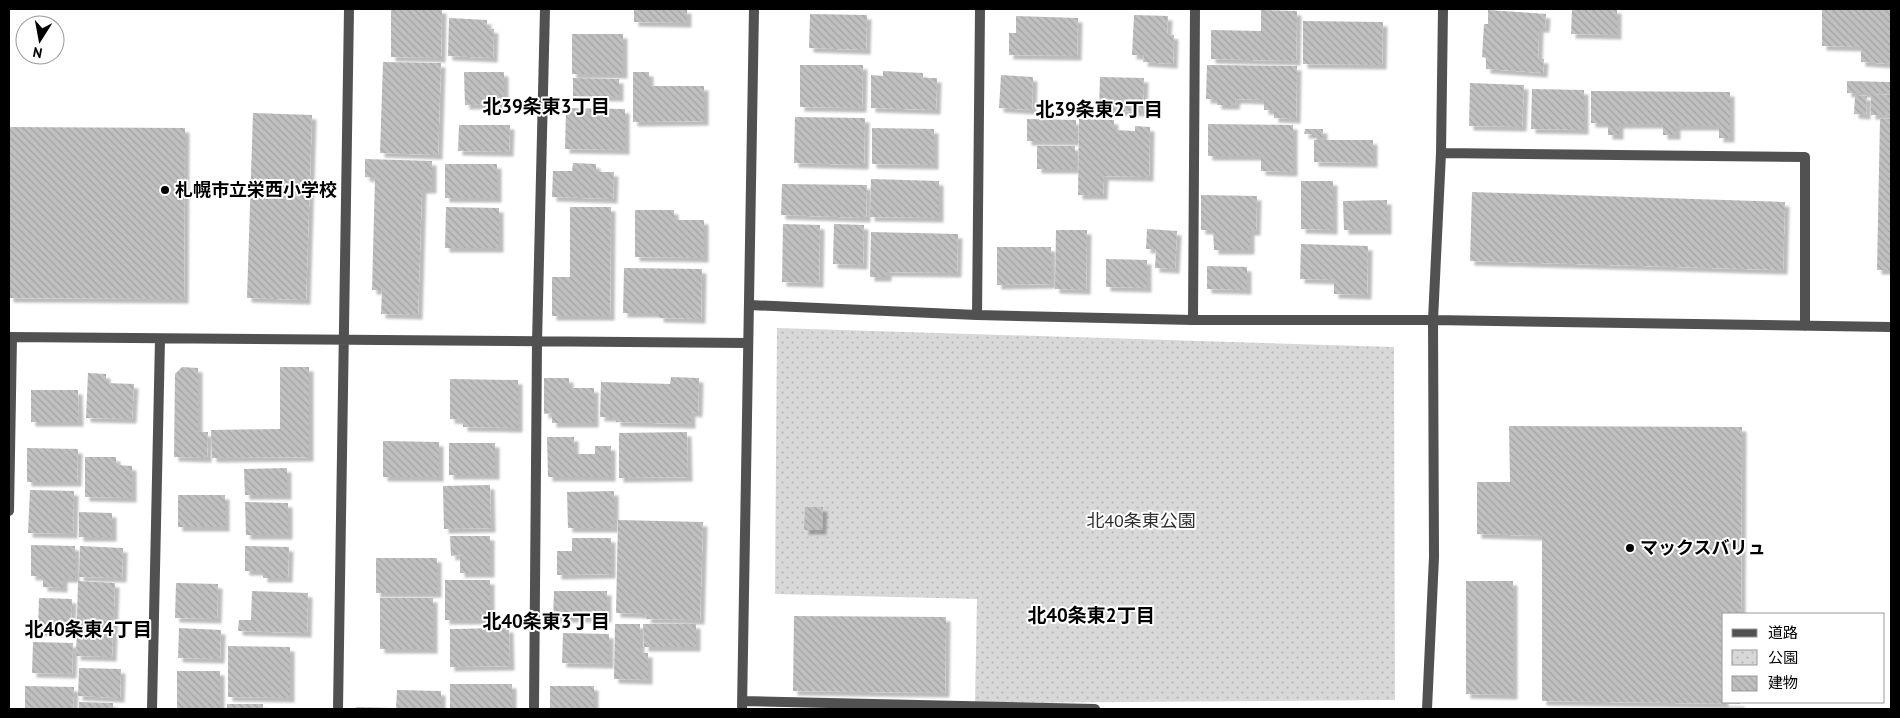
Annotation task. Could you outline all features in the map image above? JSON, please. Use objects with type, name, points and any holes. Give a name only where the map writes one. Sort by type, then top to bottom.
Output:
[{"type":"street","points":[[338,709],[349,9]]},
{"type":"street","points":[[534,709],[537,343],[544,9]]},
{"type":"street","points":[[754,9],[742,705],[1095,709]]},
{"type":"street","points":[[978,315],[980,9]]},
{"type":"street","points":[[1193,320],[1195,9]]},
{"type":"street","points":[[1427,709],[1434,557],[1432,320],[1441,153],[1443,9]]},
{"type":"street","points":[[1441,153],[1805,157],[1805,326]]},
{"type":"street","points":[[749,305],[978,315],[1193,320],[1432,320],[1891,328]]},
{"type":"street","points":[[9,511],[10,337],[537,343],[747,343]]},
{"type":"street","points":[[152,709],[160,339]]},
{"type":"green space","name":"北40条東公園","points":[[777,328],[1394,347],[1395,700],[975,703],[977,599],[775,594]]},
{"type":"building","points":[[391,9],[442,9],[441,58],[391,57]]},
{"type":"building","points":[[634,9],[687,9],[687,23],[634,22]]},
{"type":"building","points":[[1572,9],[1617,9],[1617,35],[1571,34]]},
{"type":"building","points":[[1822,9],[1891,9],[1891,64],[1861,62],[1861,47],[1822,46]]},
{"type":"building","points":[[1261,10],[1297,11],[1296,61],[1211,59],[1211,30],[1261,31]]},
{"type":"building","points":[[1488,10],[1546,14],[1545,28],[1539,28],[1538,59],[1544,59],[1543,73],[1486,69],[1486,58],[1482,57],[1484,24],[1488,24]]},
{"type":"building","points":[[810,14],[867,15],[866,50],[809,48]]},
{"type":"building","points":[[1134,15],[1168,16],[1167,34],[1174,35],[1173,64],[1143,62],[1144,55],[1132,55]]},
{"type":"building","points":[[1016,16],[1078,18],[1077,56],[1009,55],[1009,33],[1016,33]]},
{"type":"building","points":[[449,18],[487,20],[487,28],[494,29],[493,58],[448,56]]},
{"type":"building","points":[[1303,21],[1383,22],[1382,65],[1303,64]]},
{"type":"building","points":[[572,34],[623,34],[623,74],[572,74]]},
{"type":"building","points":[[383,62],[441,63],[438,155],[380,153]]},
{"type":"building","points":[[800,65],[863,65],[862,108],[800,107]]},
{"type":"building","points":[[1207,65],[1297,66],[1296,119],[1274,118],[1274,110],[1264,110],[1264,100],[1236,99],[1235,105],[1217,105],[1217,99],[1206,99]]},
{"type":"building","points":[[883,71],[923,73],[923,78],[937,78],[936,110],[871,108],[871,75],[883,76]]},
{"type":"building","points":[[464,72],[504,72],[504,104],[465,105]]},
{"type":"building","points":[[633,72],[649,72],[649,86],[704,86],[704,121],[633,122]]},
{"type":"building","points":[[1001,75],[1033,77],[1032,110],[999,108]]},
{"type":"building","points":[[1100,77],[1144,78],[1143,112],[1099,110]]},
{"type":"building","points":[[573,78],[619,79],[619,97],[573,96]]},
{"type":"building","points":[[1847,81],[1891,82],[1891,93],[1847,93]]},
{"type":"building","points":[[1470,83],[1524,85],[1522,127],[1469,126]]},
{"type":"building","points":[[1532,89],[1584,90],[1584,130],[1531,129]]},
{"type":"building","points":[[1591,91],[1730,92],[1730,138],[1719,138],[1719,126],[1676,126],[1676,135],[1663,135],[1663,124],[1619,124],[1619,135],[1608,135],[1608,123],[1591,123]]},
{"type":"building","points":[[1871,94],[1891,95],[1891,115],[1871,115]]},
{"type":"building","points":[[1855,95],[1867,96],[1866,115],[1854,114]]},
{"type":"building","points":[[566,108],[625,109],[625,150],[565,149]]},
{"type":"building","points":[[253,113],[312,115],[306,300],[247,298]]},
{"type":"building","points":[[795,117],[865,118],[864,165],[794,163]]},
{"type":"building","points":[[1027,119],[1076,120],[1076,141],[1027,141]]},
{"type":"building","points":[[1079,119],[1114,120],[1114,130],[1135,131],[1135,126],[1150,127],[1149,177],[1104,176],[1103,195],[1078,195]]},
{"type":"building","points":[[1880,119],[1891,119],[1891,270],[1877,270]]},
{"type":"building","points":[[1208,124],[1293,125],[1293,172],[1261,171],[1261,156],[1208,156]]},
{"type":"building","points":[[459,125],[510,125],[509,152],[458,151]]},
{"type":"building","points":[[9,127],[185,128],[184,299],[9,298]]},
{"type":"building","points":[[872,128],[934,129],[934,165],[872,164]]},
{"type":"building","points":[[1305,129],[1323,129],[1323,137],[1312,137],[1312,134],[1304,134]]},
{"type":"building","points":[[1314,140],[1373,140],[1373,163],[1314,162]]},
{"type":"building","points":[[1037,146],[1075,146],[1075,169],[1037,169]]},
{"type":"building","points":[[365,159],[432,161],[432,189],[422,189],[418,315],[381,314],[382,290],[372,290],[375,178],[365,177]]},
{"type":"building","points":[[573,163],[596,164],[596,172],[614,172],[613,199],[552,197],[553,171],[572,171]]},
{"type":"building","points":[[445,164],[497,164],[497,198],[445,198]]},
{"type":"building","points":[[871,179],[939,181],[939,218],[870,217]]},
{"type":"building","points":[[1301,181],[1333,181],[1333,230],[1301,229]]},
{"type":"building","points":[[782,184],[867,185],[866,218],[781,215]]},
{"type":"building","points":[[1472,192],[1785,202],[1783,270],[1470,261]]},
{"type":"building","points":[[1201,195],[1257,196],[1256,231],[1250,231],[1250,250],[1214,250],[1213,230],[1201,230]]},
{"type":"building","points":[[1387,200],[1387,230],[1344,230],[1343,201]]},
{"type":"building","points":[[446,207],[499,208],[499,248],[445,248]]},
{"type":"building","points":[[570,207],[611,207],[610,316],[552,316],[552,277],[570,277]]},
{"type":"building","points":[[635,210],[674,210],[674,220],[704,220],[704,258],[635,257]]},
{"type":"building","points":[[783,224],[820,225],[819,283],[782,282]]},
{"type":"building","points":[[834,224],[864,225],[863,265],[833,264]]},
{"type":"building","points":[[1147,229],[1177,231],[1175,269],[1155,268],[1156,249],[1146,249]]},
{"type":"building","points":[[1056,230],[1087,230],[1086,290],[1055,289]]},
{"type":"building","points":[[871,232],[958,234],[957,273],[887,272],[887,277],[870,277]]},
{"type":"building","points":[[1301,244],[1368,246],[1367,295],[1334,294],[1334,280],[1300,279]]},
{"type":"building","points":[[997,247],[1051,247],[1051,284],[997,285]]},
{"type":"building","points":[[1106,259],[1147,260],[1147,288],[1106,287]]},
{"type":"building","points":[[1207,266],[1247,267],[1247,290],[1207,289]]},
{"type":"building","points":[[624,268],[702,269],[701,319],[659,318],[659,313],[623,313]]},
{"type":"building","points":[[182,367],[198,368],[198,432],[208,432],[207,458],[174,457],[175,374]]},
{"type":"building","points":[[280,367],[309,367],[309,457],[212,458],[211,430],[280,429]]},
{"type":"building","points":[[88,373],[106,374],[106,383],[134,384],[132,419],[86,418]]},
{"type":"building","points":[[671,377],[699,378],[698,413],[691,412],[691,424],[616,422],[616,417],[600,417],[601,382],[670,384]]},
{"type":"building","points":[[544,378],[569,378],[569,388],[594,388],[594,423],[552,423],[552,413],[544,414]]},
{"type":"building","points":[[450,379],[518,380],[518,428],[463,427],[463,420],[450,419]]},
{"type":"building","points":[[31,390],[78,390],[79,422],[31,422]]},
{"type":"building","points":[[1509,426],[1742,427],[1741,613],[1722,613],[1722,703],[1740,704],[1542,701],[1542,536],[1477,534],[1477,482],[1510,482]]},
{"type":"building","points":[[687,432],[688,477],[619,478],[619,433]]},
{"type":"building","points":[[547,437],[574,437],[574,454],[595,454],[595,446],[611,446],[611,477],[548,477]]},
{"type":"building","points":[[383,441],[439,442],[439,477],[383,477]]},
{"type":"building","points":[[449,443],[495,443],[495,475],[449,475]]},
{"type":"building","points":[[27,448],[78,449],[77,482],[27,482]]},
{"type":"building","points":[[85,457],[116,457],[116,465],[132,466],[132,498],[85,497]]},
{"type":"building","points":[[287,468],[287,495],[245,495],[244,469]]},
{"type":"building","points":[[490,485],[491,528],[444,529],[443,486]]},
{"type":"building","points":[[30,490],[74,491],[73,534],[28,533]]},
{"type":"building","points":[[614,491],[614,528],[568,528],[567,492]]},
{"type":"building","points":[[178,495],[225,495],[225,527],[178,527]]},
{"type":"building","points":[[245,502],[288,503],[288,535],[246,535]]},
{"type":"building","points":[[805,507],[823,507],[822,530],[804,530]]},
{"type":"building","points":[[79,512],[112,513],[112,537],[79,537]]},
{"type":"building","points":[[618,520],[703,522],[700,620],[646,619],[647,614],[616,613]]},
{"type":"building","points":[[450,536],[490,536],[490,573],[460,573],[460,555],[451,556]]},
{"type":"building","points":[[572,538],[611,538],[611,574],[557,575],[557,551],[572,551]]},
{"type":"building","points":[[31,545],[75,546],[75,578],[63,578],[63,588],[43,587],[43,576],[31,576]]},
{"type":"building","points":[[80,546],[123,548],[122,578],[79,577]]},
{"type":"building","points":[[245,546],[289,547],[288,578],[263,578],[263,571],[245,571]]},
{"type":"building","points":[[376,558],[437,558],[437,593],[376,593]]},
{"type":"building","points":[[445,580],[490,580],[490,620],[445,620]]},
{"type":"building","points":[[78,581],[115,583],[112,657],[76,656]]},
{"type":"building","points":[[1466,581],[1513,581],[1513,695],[1466,694]]},
{"type":"building","points":[[176,583],[218,584],[217,619],[175,618]]},
{"type":"building","points":[[252,591],[308,593],[307,633],[238,631],[239,620],[251,620]]},
{"type":"building","points":[[554,591],[607,591],[607,618],[553,618]]},
{"type":"building","points":[[39,598],[72,599],[71,632],[38,631]]},
{"type":"building","points":[[380,598],[433,598],[433,649],[380,649]]},
{"type":"building","points":[[794,616],[946,617],[945,693],[793,691]]},
{"type":"building","points":[[615,624],[640,624],[640,653],[648,653],[648,680],[614,679]]},
{"type":"building","points":[[643,624],[696,624],[696,647],[644,647]]},
{"type":"building","points":[[179,628],[221,630],[220,659],[178,658]]},
{"type":"building","points":[[509,628],[510,666],[450,667],[450,629]]},
{"type":"building","points":[[563,633],[609,634],[609,664],[562,663]]},
{"type":"building","points":[[33,642],[73,643],[72,674],[32,673]]},
{"type":"building","points":[[228,646],[290,647],[290,698],[228,697]]},
{"type":"building","points":[[79,668],[121,669],[120,698],[78,696]]},
{"type":"building","points":[[177,671],[220,671],[220,709],[177,709]]},
{"type":"building","points":[[450,684],[512,684],[512,709],[450,709]]},
{"type":"building","points":[[25,686],[74,687],[73,709],[25,709]]},
{"type":"building","points":[[550,686],[594,686],[594,709],[550,709]]},
{"type":"building","points":[[397,690],[441,691],[441,709],[356,709],[356,707],[396,708]]},
{"type":"building","points":[[79,702],[113,703],[113,709],[79,709]]},
{"type":"building","points":[[227,704],[263,704],[263,709],[227,709]]},
{"type":"place","name":"札幌市立栄西小学校","points":[[165,190]]},
{"type":"place","name":"マックスバリュ","points":[[1630,548]]},
{"type":"district","name":"北39条東3丁目","points":[[546,106]]},
{"type":"district","name":"北39条東2丁目","points":[[1099,109]]},
{"type":"district","name":"北40条東2丁目","points":[[1091,615]]},
{"type":"district","name":"北40条東3丁目","points":[[546,621]]},
{"type":"district","name":"北40条東4丁目","points":[[88,629]]}]
